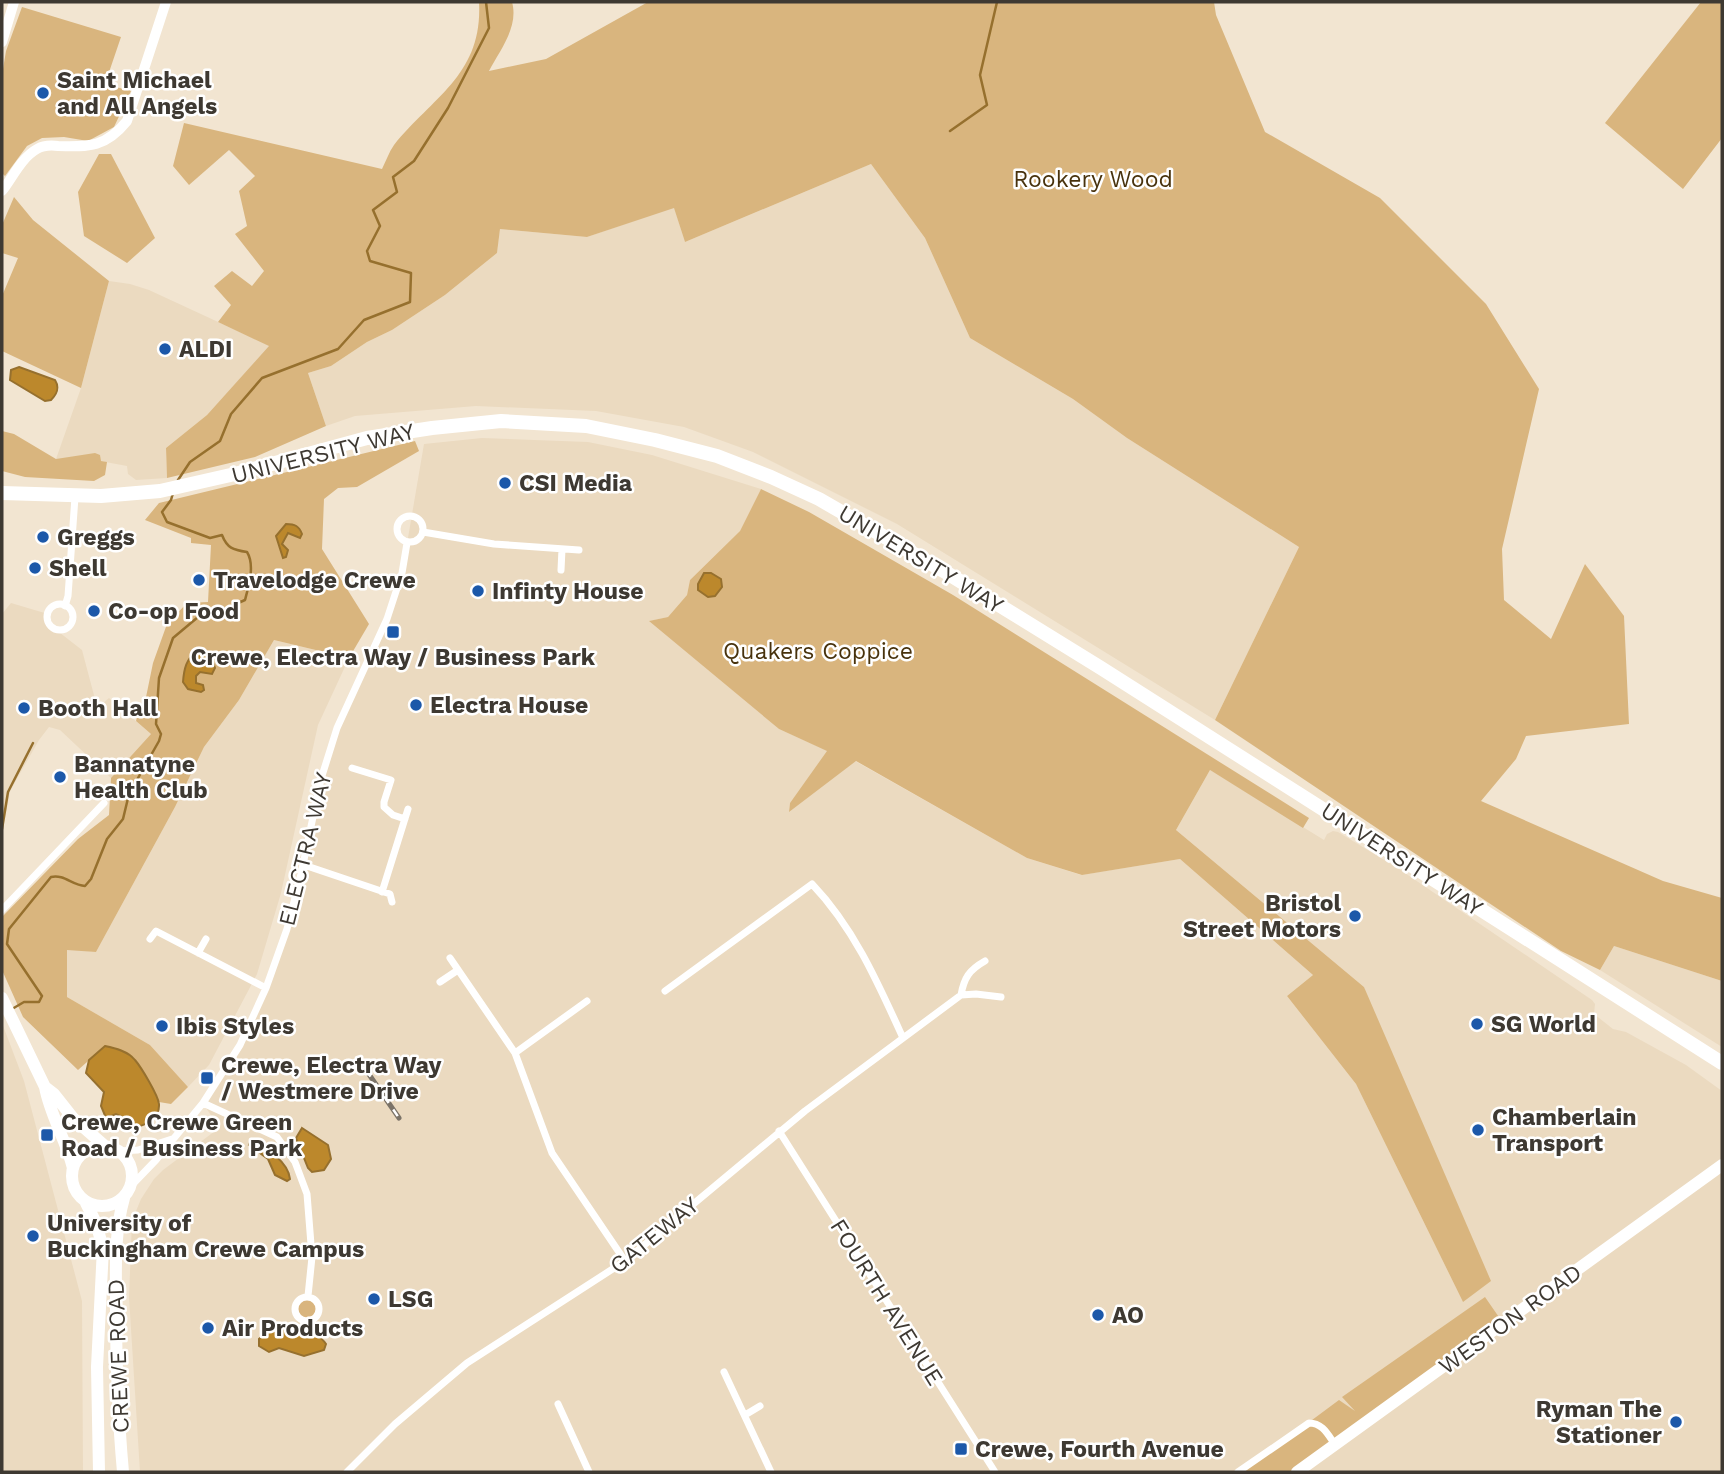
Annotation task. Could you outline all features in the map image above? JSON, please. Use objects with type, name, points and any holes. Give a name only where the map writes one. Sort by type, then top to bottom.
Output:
[{"type":"highway","name":"UNIVERSITY WAY","points":[[5,492],[75,496],[160,491],[390,434],[501,421],[607,429],[671,443],[742,465],[834,507],[971,587],[1722,1063]]},
{"type":"main road","points":[[2,41],[14,2]]},
{"type":"main road","points":[[2,191],[22,161],[35,150],[45,145],[95,145],[107,141],[117,133],[127,121],[166,2]]},
{"type":"main road","points":[[3,1001],[45,1087],[47,1099],[65,1138],[73,1168],[74,1187],[80,1198],[86,1203],[108,1206],[124,1198],[131,1185],[130,1164],[73,1118],[45,1087]]},
{"type":"main road","points":[[73,1168],[87,1150],[112,1149]]},
{"type":"main road","name":"WESTON ROAD","points":[[1297,1472],[1722,1165]]},
{"type":"main road","name":"CREWE ROAD","points":[[123,1472],[115,1340],[117,1232],[124,1198]]},
{"type":"main road","name":"CREWE ROAD","points":[[86,1203],[96,1223],[103,1248],[97,1367],[99,1472]]},
{"type":"street","points":[[65,606],[75,496]]},
{"type":"street","points":[[412,516],[421,522],[423,532],[417,541],[407,543],[398,537],[396,527],[402,518],[412,516]]},
{"type":"street","points":[[423,532],[494,544],[579,550]]},
{"type":"street","name":"ELECTRA WAY","points":[[131,1185],[181,1132],[203,1103],[240,1045],[265,988],[287,929],[325,766],[337,728],[387,619],[402,573],[407,543]]},
{"type":"street","points":[[561,570],[562,549]]},
{"type":"street","points":[[352,768],[391,780],[384,807],[393,815],[405,819]]},
{"type":"street","points":[[2,909],[104,803]]},
{"type":"street","points":[[382,892],[408,809]]},
{"type":"street","points":[[304,865],[390,894],[392,902]]},
{"type":"street","points":[[665,991],[812,884],[832,905],[853,936],[903,1038]]},
{"type":"street","points":[[150,939],[156,931],[265,988]]},
{"type":"street","points":[[198,953],[206,939]]},
{"type":"street","points":[[450,958],[515,1053],[552,1153],[625,1261]]},
{"type":"street","name":"GATEWAY","points":[[347,1472],[395,1424],[467,1363],[625,1261],[779,1131],[961,995],[966,976],[985,961]]},
{"type":"street","points":[[440,982],[458,970]]},
{"type":"street","points":[[961,995],[986,994],[1001,997]]},
{"type":"street","points":[[515,1053],[587,1001]]},
{"type":"street","points":[[203,1103],[277,1137],[295,1163],[307,1194],[312,1257],[308,1296]]},
{"type":"street","name":"FOURTH AVENUE","points":[[779,1131],[995,1472]]},
{"type":"street","points":[[112,1149],[138,1150],[172,1139]]},
{"type":"street","points":[[724,1372],[771,1472]]},
{"type":"street","points":[[558,1404],[589,1472]]},
{"type":"street","points":[[745,1415],[760,1406]]},
{"type":"street","points":[[1238,1472],[1308,1423],[1322,1426],[1336,1446]]},
{"type":"shaded area","points":[[871,164],[925,238],[970,338],[1073,399],[1127,438],[1299,547],[1215,720],[897,524],[753,452],[684,427],[596,411],[476,406],[355,416],[326,426],[308,373],[331,366],[445,295],[497,253],[500,229],[587,237],[674,207],[685,242]]},
{"type":"shaded area","points":[[109,281],[149,290],[270,346],[207,415],[166,448],[167,478],[136,480],[128,474],[127,466],[100,461],[56,459],[81,388]]},
{"type":"shaded area","points":[[19,367],[55,380],[57,391],[51,400],[45,401],[10,380],[11,370]]},
{"type":"shaded area","points":[[482,438],[588,442],[652,455],[761,489],[740,531],[690,580],[687,595],[668,617],[650,621],[779,729],[828,751],[790,803],[789,811],[855,761],[1027,858],[1081,875],[1180,859],[1313,975],[1287,996],[1356,1084],[1463,1302],[1364,987],[1176,830],[1210,770],[1324,840],[1327,834],[1338,832],[1399,869],[1592,1000],[1595,1004],[1594,1014],[1613,1029],[1626,1032],[1686,1065],[1722,1091],[1722,1472],[140,1472],[129,1297],[132,1221],[141,1199],[154,1179],[219,1128],[203,1103],[240,1045],[287,929],[321,779],[337,728],[387,619],[402,573],[424,444]]},
{"type":"shaded area","points":[[286,524],[296,526],[302,534],[300,538],[288,533],[282,544],[288,550],[283,558],[276,536]]},
{"type":"shaded area","points":[[704,573],[711,573],[721,579],[722,587],[715,596],[708,597],[698,590]]},
{"type":"shaded area","points":[[11,603],[48,614],[55,629],[82,650],[95,699],[103,703],[109,698],[151,734],[111,778],[60,730],[49,727],[10,791],[2,835],[2,614]]},
{"type":"shaded area","points":[[274,640],[349,658],[318,725],[281,893],[257,974],[209,1065],[188,1087],[150,1045],[67,997],[67,949],[96,952],[175,807],[204,747],[239,700]]},
{"type":"shaded area","points":[[197,651],[209,656],[215,668],[212,674],[200,672],[196,676],[196,683],[203,685],[204,690],[201,692],[188,689],[183,682],[186,665]]},
{"type":"shaded area","points":[[1614,946],[1722,981],[1722,1047],[1600,970]]},
{"type":"shaded area","name":"University of Buckingham Crewe Campus","points":[[2,1023],[24,1081],[82,1301],[83,1472],[2,1472]]},
{"type":"shaded area","points":[[105,1046],[129,1054],[153,1088],[159,1109],[147,1123],[132,1127],[127,1119],[116,1114],[106,1118],[101,1106],[104,1092],[86,1073],[89,1060]]},
{"type":"shaded area","points":[[302,1128],[328,1145],[331,1159],[324,1170],[312,1172],[308,1168],[296,1138]]},
{"type":"shaded area","points":[[251,1140],[281,1161],[290,1179],[287,1181],[275,1175],[268,1159],[249,1145]]},
{"type":"shaded area","points":[[285,1327],[320,1338],[326,1344],[324,1350],[304,1356],[279,1348],[269,1352],[259,1346],[259,1339],[265,1334]]},
{"type":"green space","name":"Rookery Wood","points":[[479,2],[512,2],[511,29],[489,71],[546,59],[648,2],[1214,2],[1216,15],[1265,132],[1380,198],[1486,304],[1539,389],[1502,549],[1504,600],[1551,639],[1585,564],[1624,616],[1629,724],[1526,736],[1516,759],[1481,801],[1663,881],[1722,898],[1722,981],[1614,946],[1600,970],[1561,951],[1215,720],[1299,547],[1127,438],[1073,399],[970,338],[925,238],[871,164],[685,242],[674,208],[587,237],[500,229],[497,253],[445,295],[331,366],[308,373],[326,426],[255,457],[167,478],[166,448],[207,415],[269,346],[218,322],[231,305],[214,286],[232,271],[252,286],[264,271],[235,234],[247,226],[239,191],[255,176],[229,150],[189,185],[173,166],[184,123],[382,169],[394,145],[440,97],[464,66],[473,48],[478,27]]},
{"type":"green space","points":[[1701,2],[1722,2],[1722,138],[1683,189],[1605,123]]},
{"type":"green space","points":[[22,7],[121,37],[105,84],[131,91],[114,127],[88,141],[64,137],[42,138],[27,146],[5,176],[2,173],[2,75],[6,51]]},
{"type":"green space","points":[[99,154],[111,154],[155,238],[127,263],[84,236],[78,192]]},
{"type":"green space","points":[[14,197],[33,220],[109,281],[81,388],[2,351],[2,296],[18,258],[2,253],[2,225]]},
{"type":"green space","points":[[2,431],[14,434],[56,459],[95,453],[100,455],[101,461],[107,462],[105,475],[94,481],[25,477],[2,471]]},
{"type":"green space","points":[[415,441],[419,451],[357,487],[338,488],[324,499],[322,549],[369,624],[349,658],[274,640],[239,700],[204,747],[175,807],[96,952],[67,950],[67,997],[150,1045],[188,1087],[171,1104],[159,1102],[133,1057],[105,1046],[78,1070],[23,1017],[2,970],[2,917],[78,839],[109,815],[111,778],[151,734],[136,721],[145,702],[153,663],[167,624],[187,603],[208,602],[211,545],[191,543],[191,538],[145,520],[159,503]]},
{"type":"green space","name":"Quakers Coppice","points":[[761,489],[809,512],[953,595],[1309,818],[1303,828],[1210,770],[1176,830],[1364,987],[1491,1281],[1463,1302],[1356,1084],[1287,996],[1313,975],[1180,859],[1082,875],[1027,858],[856,761],[789,812],[790,803],[827,751],[779,729],[649,621],[668,617],[687,595],[690,580],[740,531]]},
{"type":"green space","points":[[307,1297],[316,1300],[319,1309],[316,1318],[307,1321],[298,1318],[295,1309],[298,1300]]},
{"type":"green space","points":[[1485,1297],[1503,1323],[1297,1472],[1237,1472],[1339,1400],[1355,1411],[1342,1397]]},
{"type":"waterway","points":[[178,480],[190,462],[220,441],[231,414],[262,378],[338,349],[364,320],[410,302],[411,273],[370,261],[367,251],[380,226],[373,210],[397,192],[393,177],[414,161],[448,108],[489,28],[486,2]]},
{"type":"waterway","points":[[950,131],[987,105],[980,75],[997,2]]},
{"type":"waterway","points":[[12,1009],[24,1002],[39,1002],[42,996],[7,944],[9,929],[51,877],[60,877],[85,886],[91,879],[107,839],[123,819],[129,794],[159,741],[161,734],[156,724],[159,678],[173,638],[204,612],[220,611],[245,600],[251,569],[247,552],[231,548],[222,535],[210,538],[167,522],[162,512],[173,493]]},
{"type":"waterway","points":[[2,829],[8,792],[33,743]]},
{"type":"railway","points":[[366,1070],[399,1118]]},
{"type":"place","name":"Saint Michael and All Angels","points":[[43,93]]},
{"type":"place","name":"ALDI","points":[[165,349]]},
{"type":"place","name":"CSI Media","points":[[505,483]]},
{"type":"place","name":"Greggs","points":[[43,537]]},
{"type":"place","name":"Shell","points":[[35,568]]},
{"type":"place","name":"Travelodge Crewe","points":[[199,580]]},
{"type":"place","name":"Infinty House","points":[[478,591]]},
{"type":"place","name":"Co-op Food","points":[[94,611]]},
{"type":"place","name":"Crewe, Electra Way / Business Park","points":[[393,632]]},
{"type":"place","name":"Electra House","points":[[416,705]]},
{"type":"place","name":"Booth Hall","points":[[24,708]]},
{"type":"place","name":"Bannatyne Health Club","points":[[60,777]]},
{"type":"place","name":"Bristol Street Motors","points":[[1355,916]]},
{"type":"place","name":"SG World","points":[[1477,1024]]},
{"type":"place","name":"Ibis Styles","points":[[162,1026]]},
{"type":"place","name":"Crewe, Electra Way / Westmere Drive","points":[[207,1078]]},
{"type":"place","name":"Chamberlain Transport","points":[[1478,1130]]},
{"type":"place","name":"Crewe, Crewe Green Road / Business Park","points":[[47,1135]]},
{"type":"place","name":"University of Buckingham Crewe Campus","points":[[33,1236]]},
{"type":"place","name":"LSG","points":[[374,1299]]},
{"type":"place","name":"AO","points":[[1098,1315]]},
{"type":"place","name":"Air Products","points":[[208,1328]]},
{"type":"place","name":"Ryman The Stationer","points":[[1676,1422]]},
{"type":"place","name":"Crewe, Fourth Avenue","points":[[961,1449]]}]
